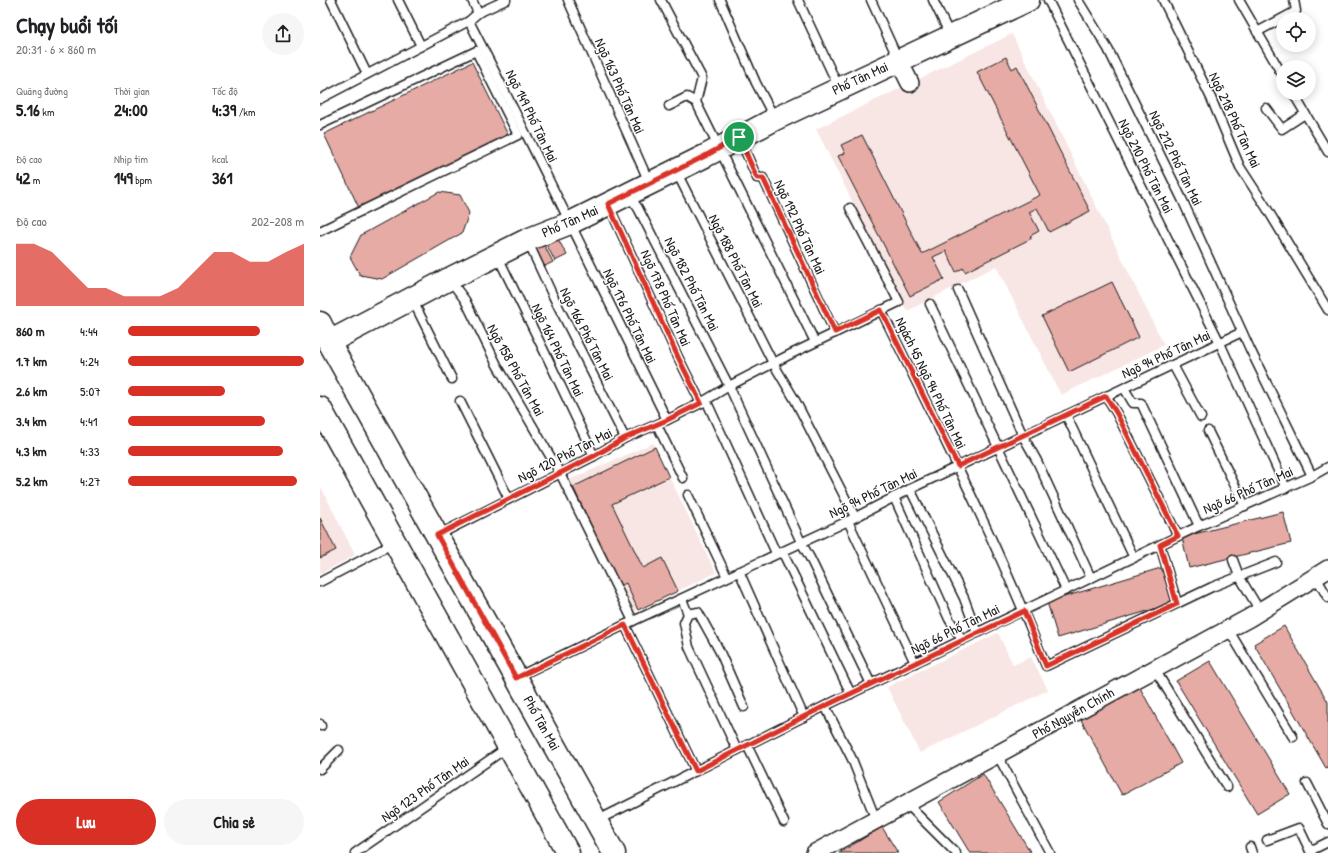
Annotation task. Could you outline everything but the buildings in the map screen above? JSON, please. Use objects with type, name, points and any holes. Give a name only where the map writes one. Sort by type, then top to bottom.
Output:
[{"type":"main road","name":"Phố Tân Mai","points":[[614,853],[437,535],[323,337],[412,299],[527,240],[570,223],[628,195],[775,119],[899,61],[1015,2]]},
{"type":"main road","points":[[320,408],[568,853]]},
{"type":"street","points":[[899,61],[910,83]]},
{"type":"street","name":"Phố Nguyễn Chính","points":[[820,852],[1154,668],[1228,629],[1322,573]]},
{"type":"lane","points":[[331,0],[367,74]]},
{"type":"lane","points":[[398,0],[421,46]]},
{"type":"lane","points":[[472,0],[478,13]]},
{"type":"lane","points":[[321,96],[421,46],[469,21],[478,13],[506,0]]},
{"type":"lane","name":"Ngõ 163 Phố Tân Mai","points":[[568,0],[650,183]]},
{"type":"lane","points":[[661,0],[702,78],[696,102]]},
{"type":"lane","points":[[720,0],[756,83],[775,119]]},
{"type":"lane","points":[[798,0],[839,88]]},
{"type":"lane","points":[[871,0],[899,61]]},
{"type":"lane","points":[[933,0],[950,36]]},
{"type":"lane","name":"Ngõ 210 Phố Tân Mai","points":[[1048,0],[1220,343],[1286,488]]},
{"type":"lane","name":"Ngõ 212 Phố Tân Mai","points":[[1078,0],[1108,49],[1182,199],[1242,332],[1312,476]]},
{"type":"lane","name":"Ngõ 218 Phố Tân Mai","points":[[1163,0],[1211,98],[1240,167],[1328,310]]},
{"type":"lane","points":[[1238,0],[1276,64]]},
{"type":"lane","points":[[1257,32],[1296,11],[1294,0]]},
{"type":"lane","name":"Ngõ 149 Phố Tân Mai","points":[[469,21],[524,128],[570,223]]},
{"type":"lane","points":[[320,125],[476,51],[518,135],[320,230]]},
{"type":"lane","points":[[669,106],[687,97],[696,102],[815,342]]},
{"type":"lane","points":[[1297,100],[1328,152]]},
{"type":"lane","points":[[1266,108],[1282,129],[1305,114]]},
{"type":"lane","name":"Ngõ 192 Phố Tân Mai","points":[[739,137],[757,178],[763,178],[835,332]]},
{"type":"lane","name":"Ngõ 188 Phố Tân Mai","points":[[676,170],[773,363],[795,400],[851,519],[915,663]]},
{"type":"lane","name":"Ngõ 182 Phố Tân Mai","points":[[628,195],[638,208],[729,386],[801,542],[871,684]]},
{"type":"lane","name":"Ngõ 178 Phố Tân Mai","points":[[608,204],[678,357],[704,401],[851,694]]},
{"type":"lane","name":"Ngõ 120 Phố Tân Mai","points":[[437,535],[594,456],[625,438],[667,420],[773,363],[899,302],[850,208]]},
{"type":"lane","name":"Ngõ 176 Phố Tân Mai","points":[[570,223],[667,420]]},
{"type":"lane","name":"Ngõ 166 Phố Tân Mai","points":[[527,240],[552,294],[625,438]]},
{"type":"lane","name":"Ngõ 164 Phố Tân Mai","points":[[497,255],[594,456]]},
{"type":"lane","name":"Ngõ 158 Phố Tân Mai","points":[[449,279],[465,300],[497,365],[560,473],[696,771]]},
{"type":"lane","points":[[958,290],[1023,436],[1037,461],[1091,578]]},
{"type":"lane","points":[[412,299],[452,379]]},
{"type":"lane","points":[[930,304],[997,448],[1066,590]]},
{"type":"lane","name":"Ngách 45 Ngõ 94 Phố Tân Mai","points":[[881,310],[958,466],[1024,611],[1046,666],[1177,604]]},
{"type":"lane","name":"Ngõ 94 Phố Tân Mai","points":[[516,678],[629,623],[851,519],[958,466],[1242,332]]},
{"type":"lane","points":[[1173,365],[1200,416]]},
{"type":"lane","points":[[1124,388],[1133,403],[1141,403],[1199,526]]},
{"type":"lane","points":[[1106,396],[1117,414],[1178,536]]},
{"type":"lane","points":[[460,401],[509,499]]},
{"type":"lane","points":[[1066,415],[1134,558]]},
{"type":"lane","points":[[657,424],[683,478]]},
{"type":"lane","points":[[1208,431],[1246,506]]},
{"type":"lane","name":"Ngõ 66 Phố Tân Mai","points":[[596,821],[825,706],[1199,526],[1286,488],[1328,467]]},
{"type":"lane","points":[[910,489],[964,598],[977,633]]},
{"type":"lane","points":[[688,495],[727,577]]},
{"type":"lane","points":[[894,497],[949,619],[962,640]]},
{"type":"lane","points":[[320,582],[395,542]]},
{"type":"lane","points":[[1160,545],[1177,604],[1212,587],[1276,562]]},
{"type":"lane","points":[[1233,560],[1239,576],[1260,611]]},
{"type":"lane","points":[[739,571],[804,717]]},
{"type":"lane","points":[[1322,573],[1328,598]]},
{"type":"lane","points":[[682,599],[688,614],[684,623],[690,647],[737,750]]},
{"type":"lane","points":[[688,614],[698,612],[719,650],[744,707]]},
{"type":"lane","points":[[1228,629],[1293,737]]},
{"type":"lane","points":[[1154,668],[1227,787]]},
{"type":"lane","points":[[825,706],[852,759],[876,820]]},
{"type":"lane","points":[[747,745],[784,822]]},
{"type":"lane","name":"Ngõ 123 Phố Tân Mai","points":[[355,853],[509,747]]},
{"type":"lane","points":[[320,769],[339,750]]},
{"type":"lane","points":[[997,754],[1050,853]]},
{"type":"lane","points":[[1307,783],[1328,824]]},
{"type":"lane","points":[[907,804],[956,853]]},
{"type":"lane","points":[[1266,840],[1299,828],[1310,852],[1328,842]]},
{"type":"shaded area","points":[[1012,34],[1164,345],[1061,395],[996,266],[907,311],[816,129]]},
{"type":"shaded area","points":[[653,443],[716,573],[633,612],[569,480]]},
{"type":"shaded area","points":[[320,485],[355,555],[320,574]]},
{"type":"shaded area","points":[[998,633],[1013,665],[1031,657],[1048,690],[920,753],[887,687]]},
{"type":"route","points":[[739,137],[757,178],[763,178],[835,332],[881,310],[958,466],[1106,396],[1117,414],[1178,536],[1160,545],[1177,604],[1046,666],[1024,611],[825,706],[696,771],[625,625],[516,678],[437,535],[594,456],[625,438],[667,420],[701,403],[678,357],[608,204],[705,156],[739,137]]}]
